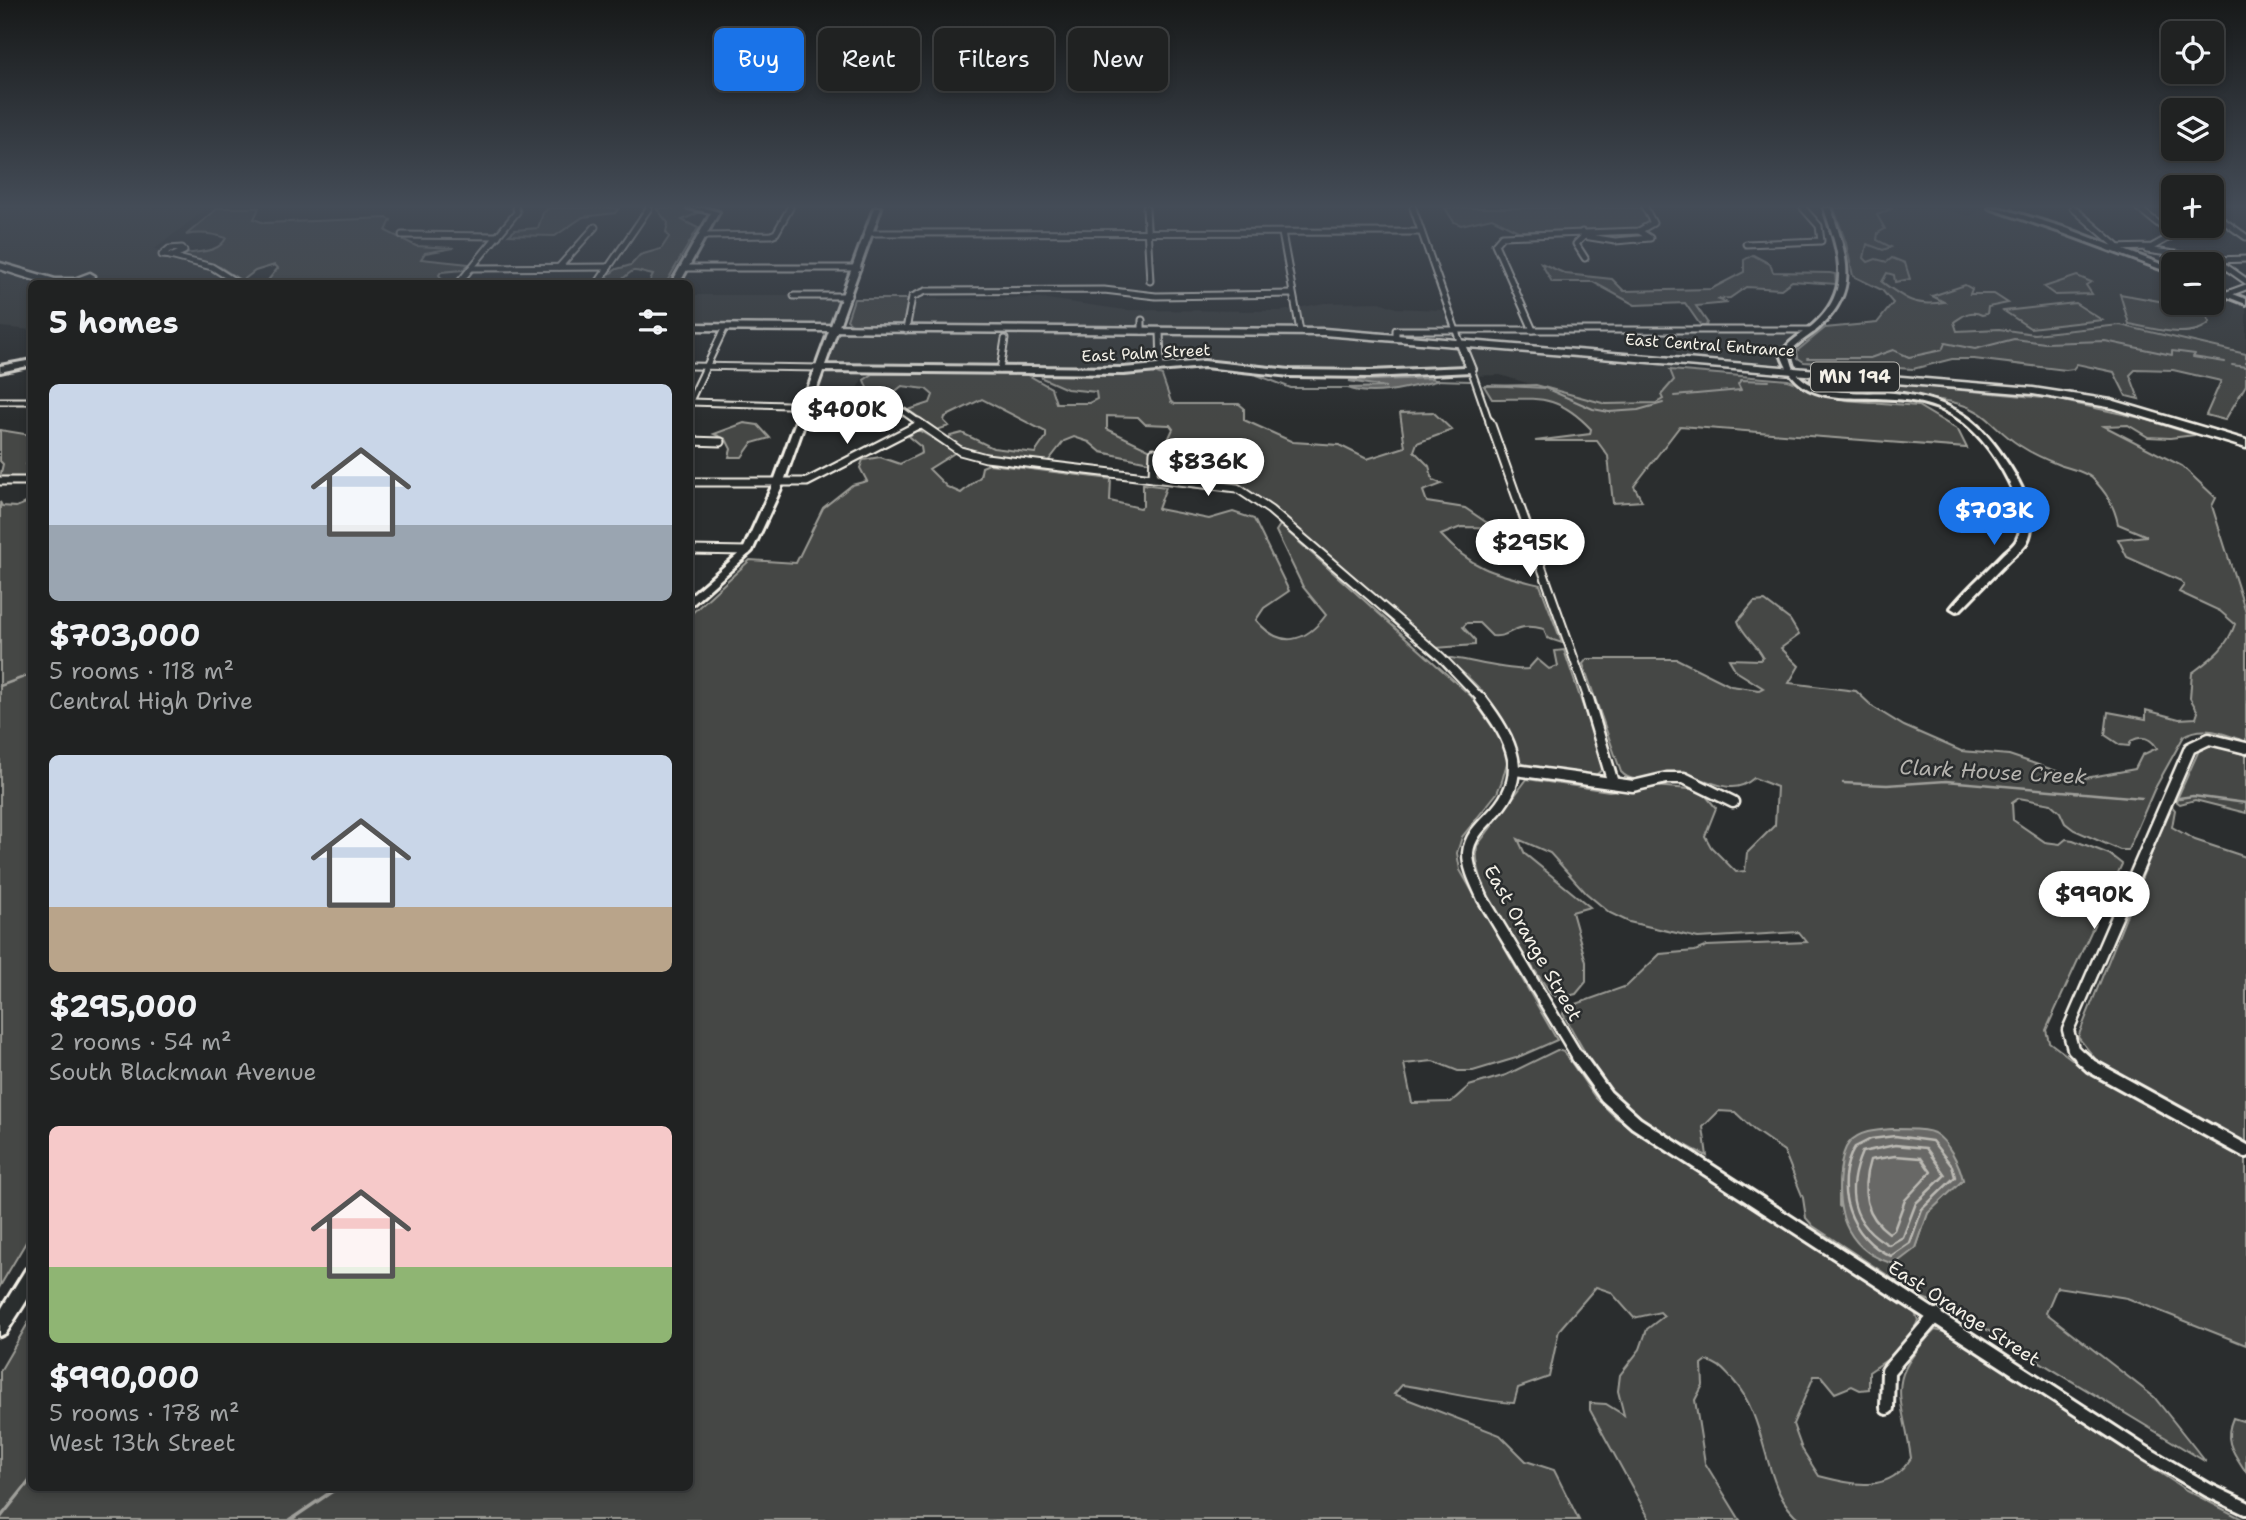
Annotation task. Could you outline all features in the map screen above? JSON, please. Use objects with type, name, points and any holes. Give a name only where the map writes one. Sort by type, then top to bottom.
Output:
[{"type":"highway","name":"East Central Entrance","points":[[836,327],[906,330],[1142,325],[1160,331],[1300,331],[2040,387],[2083,394],[2246,444]]},
{"type":"highway","name":"MN 194","points":[[693,327],[836,327]]},
{"type":"highway","name":"East Central Entrance","points":[[1590,353],[1761,370],[1792,369],[1830,375],[2033,391],[2119,405]]},
{"type":"highway","points":[[1761,370],[1804,382]]},
{"type":"highway","points":[[1826,392],[1817,380],[1830,375]]},
{"type":"street","points":[[693,598],[747,551],[778,484],[854,279]]},
{"type":"street","points":[[1290,279],[1300,331]]},
{"type":"street","points":[[1438,279],[1591,707],[1613,783]]},
{"type":"street","points":[[1510,279],[1533,330]]},
{"type":"street","points":[[1845,279],[1838,303],[1813,330],[1786,351],[1792,369],[1804,382],[1826,392],[1847,396],[1906,397],[1954,413],[1980,431],[2013,479],[2023,501],[2027,528],[2022,541],[1956,608]]},
{"type":"street","points":[[2227,294],[2246,287]]},
{"type":"street","points":[[906,330],[912,297],[916,293],[1104,290],[1156,296],[1292,294]]},
{"type":"street","points":[[2224,293],[2246,302]]},
{"type":"street","points":[[794,296],[848,296]]},
{"type":"street","points":[[693,394],[725,327]]},
{"type":"street","points":[[1396,337],[1396,330],[1813,330]]},
{"type":"street","points":[[1160,331],[1161,367]]},
{"type":"street","points":[[1000,370],[1005,339]]},
{"type":"street","points":[[0,369],[28,363]]},
{"type":"street","name":"East Palm Street","points":[[822,368],[1123,371],[1224,364],[1290,373],[1326,374],[1471,369]]},
{"type":"street","points":[[693,366],[822,368]]},
{"type":"street","points":[[0,401],[28,401]]},
{"type":"street","points":[[693,401],[808,403],[887,408],[904,412],[960,451],[986,458],[1064,470],[1237,488],[1270,510],[1464,678],[1500,724],[1515,770],[1633,786],[1667,778],[1684,778],[1733,802]]},
{"type":"street","points":[[693,482],[807,482],[920,424]]},
{"type":"street","points":[[693,441],[722,442]]},
{"type":"street","points":[[1153,478],[1154,452]]},
{"type":"street","points":[[0,481],[28,481]]},
{"type":"street","points":[[693,550],[747,551]]},
{"type":"street","points":[[2246,748],[2221,740],[2198,740],[2190,748],[2174,779],[2068,1030],[2070,1043],[2077,1054],[2091,1066],[2246,1151]]},
{"type":"street","name":"East Orange Street","points":[[1515,770],[1501,804],[1474,832],[1470,842],[1471,873],[1483,899],[1594,1081],[1621,1111],[2142,1451],[2208,1490],[2246,1508]]},
{"type":"street","points":[[0,1327],[28,1282]]},
{"type":"street","points":[[1887,1409],[1888,1371],[1936,1315]]},
{"type":"shaded area","points":[[0,279],[244,280],[28,280],[28,330],[0,327]]},
{"type":"shaded area","points":[[442,279],[443,280],[268,280]]},
{"type":"shaded area","points":[[1550,279],[1612,279],[1624,291],[1711,289],[1731,279],[1835,279],[1836,284],[1792,281],[1781,289],[1746,287],[1730,298],[1717,299],[1728,303],[1696,306],[1707,322],[1706,326],[1701,326],[1685,303],[1635,305],[1593,282],[1552,282]]},
{"type":"shaded area","points":[[1859,279],[2161,279],[2161,315],[2224,315],[2224,296],[2246,306],[2246,354],[2241,365],[2166,366],[1879,327],[1894,306],[1882,290]]},
{"type":"shaded area","points":[[1859,279],[1884,279],[1882,282],[1904,297],[1918,302],[1944,302],[1932,296],[1965,285],[1972,289],[1970,294],[1994,294],[2008,303],[1988,307],[1987,314],[1970,313],[1964,316],[1954,322],[1957,331],[1999,329],[2034,334],[2120,325],[2246,354],[2246,385],[2225,420],[2206,415],[2221,381],[2173,370],[2136,369],[2130,375],[2139,399],[2126,396],[2114,372],[2077,364],[2073,369],[2066,370],[1974,359],[1952,359],[1913,369],[1804,362],[1798,358],[1797,351],[1825,328],[1877,323],[1893,303],[1882,290]]},
{"type":"shaded area","points":[[2068,279],[2084,279],[2091,282],[2086,285],[2092,294],[2055,295],[2044,287]]},
{"type":"shaded area","points":[[2120,294],[2161,301],[2161,315],[2206,315],[2210,322],[2203,328],[2183,332],[2129,324]]},
{"type":"shaded area","points":[[693,295],[842,297],[830,323],[693,323]]},
{"type":"shaded area","points":[[1040,298],[1126,310],[1281,311],[1324,303],[1380,302],[1396,308],[1443,310],[1454,338],[1678,356],[1664,332],[1800,332],[1786,344],[1782,364],[1706,358],[1670,370],[1674,378],[1661,395],[1666,408],[1607,407],[1500,375],[1413,378],[1261,373],[1199,367],[1146,373],[866,372],[849,403],[814,400],[843,323],[902,325],[908,299]]},
{"type":"shaded area","points":[[854,299],[908,299],[903,325],[852,324],[847,320]]},
{"type":"shaded area","points":[[2075,303],[2102,320],[2030,328],[2004,311]]},
{"type":"shaded area","points":[[1670,370],[1788,380],[1845,400],[1918,406],[1958,430],[1967,448],[1680,426],[1634,486],[1642,501],[1613,503],[1608,456],[1597,441],[1535,441],[1590,434],[1591,429],[1579,417],[1546,400],[1492,399],[1484,386],[1536,385],[1606,404],[1656,403],[1663,399],[1661,395],[1674,380]]},
{"type":"shaded area","points":[[1152,372],[1162,376],[1171,402],[1175,404],[1239,404],[1244,408],[1244,420],[1293,442],[1339,445],[1367,459],[1405,447],[1400,413],[1433,412],[1452,430],[1417,443],[1414,451],[1429,466],[1433,480],[1442,484],[1423,491],[1427,502],[1465,508],[1486,522],[1522,528],[1461,527],[1441,535],[1464,556],[1486,569],[1540,585],[1562,643],[1547,638],[1544,629],[1525,627],[1505,635],[1492,636],[1479,623],[1467,623],[1463,627],[1475,640],[1475,645],[1435,648],[1250,492],[1221,482],[1159,475],[1158,447],[1168,440],[1173,429],[1170,425],[1145,424],[1138,417],[1107,416],[1107,429],[1151,450],[1149,462],[1101,452],[1089,442],[1074,437],[1064,441],[1046,464],[1033,463],[984,454],[948,441],[950,436],[962,433],[993,448],[1035,453],[1046,437],[1046,432],[982,399],[945,417],[944,421],[949,426],[937,430],[908,410],[930,403],[933,395],[926,389],[902,386],[874,404],[853,400],[869,393],[864,380],[873,374],[1013,373],[1028,375],[1051,388],[1056,403],[1089,403],[1097,399],[1096,392],[1067,389],[1042,378],[1041,374],[1124,376]]},
{"type":"shaded area","points":[[1859,384],[1908,385],[2054,399],[2141,418],[2195,435],[2148,437],[2128,425],[2104,426],[2182,466],[2216,498],[2212,506],[2246,613],[2246,742],[2223,733],[2207,731],[2192,732],[2184,736],[2154,790],[2128,850],[2120,850],[2074,830],[2065,823],[2060,812],[2051,804],[2019,798],[2012,803],[2013,820],[2045,842],[2060,844],[2066,839],[2073,840],[2109,854],[2122,864],[2046,1030],[2049,1042],[2085,1069],[2246,1155],[2246,1345],[2127,1298],[2057,1287],[2046,1313],[2154,1397],[2206,1462],[1949,1307],[1922,1298],[1813,1226],[1806,1218],[1803,1198],[1784,1151],[1754,1130],[1735,1112],[1719,1111],[1703,1127],[1707,1156],[1647,1122],[1608,1087],[1563,1014],[1565,1008],[1627,986],[1660,954],[1695,951],[1707,946],[1807,942],[1799,932],[1698,938],[1629,922],[1610,913],[1586,893],[1550,853],[1518,839],[1525,854],[1590,907],[1572,912],[1586,962],[1586,982],[1576,994],[1559,998],[1551,994],[1515,943],[1491,902],[1483,882],[1477,863],[1477,846],[1527,779],[1609,791],[1654,786],[1701,790],[1716,808],[1705,836],[1711,847],[1736,872],[1745,871],[1747,853],[1775,825],[1777,787],[1754,778],[1736,787],[1726,787],[1677,773],[1640,779],[1627,777],[1621,772],[1583,664],[1587,659],[1677,659],[1731,686],[1759,690],[1763,688],[1736,671],[1729,659],[1760,660],[1763,657],[1738,621],[1754,602],[1765,601],[1790,620],[1799,635],[1781,648],[1799,666],[1789,683],[1856,691],[1873,707],[1904,726],[1961,751],[2009,755],[2080,779],[2135,769],[2142,755],[2157,748],[2146,738],[2131,741],[2129,746],[2120,745],[2105,735],[2108,712],[2146,719],[2146,710],[2179,719],[2196,718],[2198,712],[2190,698],[2192,673],[2223,646],[2235,624],[2220,611],[2179,592],[2184,585],[2181,581],[2127,557],[2118,539],[2147,536],[2118,524],[2109,499],[2092,478],[2028,451],[1983,415],[1965,406],[1866,388]],"holes":[[[1894,1129],[1926,1131],[1963,1180],[1928,1213],[1916,1248],[1901,1257],[1839,1206],[1842,1161],[1852,1143],[1862,1136]]]},
{"type":"shaded area","points":[[744,423],[758,425],[770,438],[752,443],[742,457],[729,457],[731,449],[726,439],[714,434]]},
{"type":"shaded area","points":[[0,430],[28,435],[28,478],[0,477],[3,464],[0,461]]},
{"type":"shaded area","points":[[914,431],[920,431],[956,452],[929,469],[947,487],[961,493],[980,477],[982,467],[989,464],[1111,479],[1110,501],[1140,508],[1143,506],[1143,484],[1166,487],[1158,509],[1209,519],[1233,512],[1254,519],[1289,591],[1264,608],[1256,620],[1275,636],[1293,639],[1310,631],[1326,615],[1303,587],[1276,531],[1280,525],[1471,696],[1502,741],[1508,759],[1497,793],[1462,837],[1457,853],[1460,870],[1557,1040],[1516,1058],[1473,1071],[1458,1071],[1433,1061],[1404,1064],[1412,1103],[1451,1102],[1469,1086],[1506,1075],[1557,1050],[1564,1052],[1595,1097],[1615,1117],[1915,1313],[1918,1320],[1916,1325],[1894,1355],[1869,1372],[1869,1389],[1860,1390],[1852,1386],[1835,1393],[1821,1376],[1814,1376],[1793,1424],[1802,1449],[1819,1476],[1858,1484],[1881,1482],[1902,1469],[1911,1458],[1901,1403],[1902,1376],[1908,1363],[1935,1330],[1949,1333],[2186,1490],[2244,1520],[1801,1520],[1788,1508],[1779,1492],[1754,1415],[1745,1397],[1724,1371],[1707,1361],[1702,1365],[1703,1385],[1695,1400],[1705,1463],[1740,1520],[1650,1520],[1590,1410],[1590,1403],[1606,1404],[1624,1415],[1618,1391],[1620,1375],[1640,1349],[1647,1329],[1664,1316],[1660,1312],[1634,1318],[1611,1292],[1596,1287],[1559,1330],[1549,1377],[1518,1388],[1514,1403],[1402,1385],[1394,1394],[1500,1435],[1526,1461],[1554,1470],[1579,1520],[0,1520],[0,1371],[28,1323],[28,1491],[693,1491],[693,612],[750,560],[796,563],[823,508],[852,485],[867,481],[860,468],[863,460],[880,457],[900,464],[922,453],[921,447],[909,437]]},
{"type":"shaded area","points":[[0,502],[2,506],[16,507],[28,502],[28,1239],[0,1286]]},
{"type":"shaded area","points":[[1564,650],[1604,768],[1595,776],[1523,764],[1516,755],[1506,724],[1497,710],[1477,686],[1445,658],[1518,669],[1528,669],[1537,659],[1549,669],[1558,666],[1555,651]]},
{"type":"shaded area","points":[[2213,745],[2246,755],[2246,813],[2195,800],[2180,804],[2176,801],[2200,748]]},
{"type":"shaded area","points":[[2171,805],[2175,810],[2172,827],[2195,840],[2246,857],[2246,1143],[2097,1061],[2078,1037]]},
{"type":"shaded area","points":[[2233,1418],[2246,1422],[2246,1472],[2229,1440]]},
{"type":"water","points":[[1432,378],[1436,381],[1392,390],[1369,392],[1348,388],[1386,387],[1349,381]]},
{"type":"water","points":[[1894,1129],[1934,1133],[1953,1154],[1963,1180],[1928,1213],[1916,1248],[1895,1264],[1880,1259],[1857,1242],[1843,1218],[1839,1189],[1843,1157],[1849,1143],[1864,1133]]},
{"type":"waterway","points":[[1943,348],[1945,343],[1975,349],[2014,339],[2045,343],[2105,341],[2172,355],[2172,351],[2195,354],[2193,357],[2225,362]]},
{"type":"waterway","points":[[1807,358],[1870,358],[1893,350],[1909,357],[1942,350]]},
{"type":"waterway","points":[[2232,365],[2246,367]]},
{"type":"waterway","points":[[1257,375],[1291,388],[1349,388]]},
{"type":"waterway","points":[[1435,380],[1470,381]]},
{"type":"waterway","points":[[1674,396],[1741,390],[1738,384],[1741,380],[1769,381]]},
{"type":"waterway","points":[[1488,385],[1545,388],[1593,409],[1609,412],[1638,410],[1663,403]]},
{"type":"waterway","points":[[0,686],[28,676]]},
{"type":"waterway","name":"Clark House Creek","points":[[1843,783],[1887,785],[1946,781],[2142,798]]},
{"type":"waterway","name":"Clark House Creek","points":[[2179,798],[2193,796],[2246,803]]},
{"type":"waterway","points":[[0,1518],[28,1483]]},
{"type":"waterway","points":[[290,1520],[333,1491]]}]
